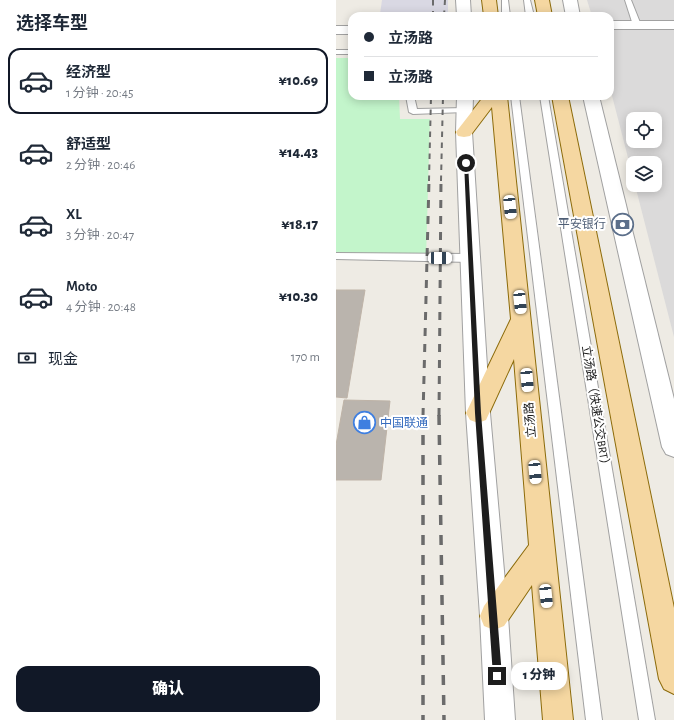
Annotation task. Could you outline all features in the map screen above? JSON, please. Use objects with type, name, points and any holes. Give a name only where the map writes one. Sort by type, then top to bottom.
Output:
[{"type":"main road","points":[[489,0],[490,12]]},
{"type":"main road","points":[[542,0],[544,12]]},
{"type":"main road","points":[[465,112],[485,100]]},
{"type":"main road","name":"立汤路","points":[[499,100],[558,720]]},
{"type":"main road","points":[[561,100],[674,679]]},
{"type":"main road","points":[[478,413],[521,318]]},
{"type":"main road","points":[[494,616],[542,550]]},
{"type":"street","points":[[463,0],[464,12]]},
{"type":"street","points":[[570,0],[572,12]]},
{"type":"street","points":[[614,25],[674,26]]},
{"type":"street","points":[[336,30],[348,30]]},
{"type":"street","points":[[592,100],[674,447]]},
{"type":"street","points":[[465,112],[470,258],[478,413],[494,616],[500,720]]},
{"type":"lane","points":[[505,0],[506,12]]},
{"type":"lane","points":[[527,0],[529,12]]},
{"type":"lane","points":[[628,0],[637,25]]},
{"type":"lane","points":[[336,52],[348,52]]},
{"type":"lane","points":[[411,100],[413,112],[465,112]]},
{"type":"lane","points":[[516,100],[594,720]]},
{"type":"lane","name":"立汤路（快速公交BRT）","points":[[545,100],[647,720]]},
{"type":"lane","points":[[336,256],[470,258]]},
{"type":"shaded area","points":[[382,0],[448,0],[448,12],[380,12]]},
{"type":"shaded area","points":[[587,0],[674,0],[674,337],[637,192],[662,192],[662,156],[628,156],[613,100],[614,12],[591,12]]},
{"type":"green space","points":[[336,58],[348,58],[348,100],[399,100],[400,119],[430,119],[426,259],[336,256]]},
{"type":"building","points":[[336,290],[365,290],[347,398],[336,397]]},
{"type":"building","name":"中国联通","points":[[344,400],[390,401],[381,480],[336,480],[336,445]]},
{"type":"railway","points":[[433,0],[433,12]]},
{"type":"railway","points":[[444,12],[445,0]]},
{"type":"railway","points":[[429,181],[431,100]]},
{"type":"railway","points":[[441,181],[443,100]]},
{"type":"railway","points":[[423,416],[429,180]]},
{"type":"railway","points":[[439,415],[441,180]]},
{"type":"railway","points":[[439,415],[444,720]]},
{"type":"railway","points":[[423,416],[423,720]]},
{"type":"place","name":"平安银行","points":[[622,224]]},
{"type":"place","name":"中国联通","points":[[364,423]]},
{"type":"route","points":[[466,163],[478,413],[494,616],[497,676]]}]
